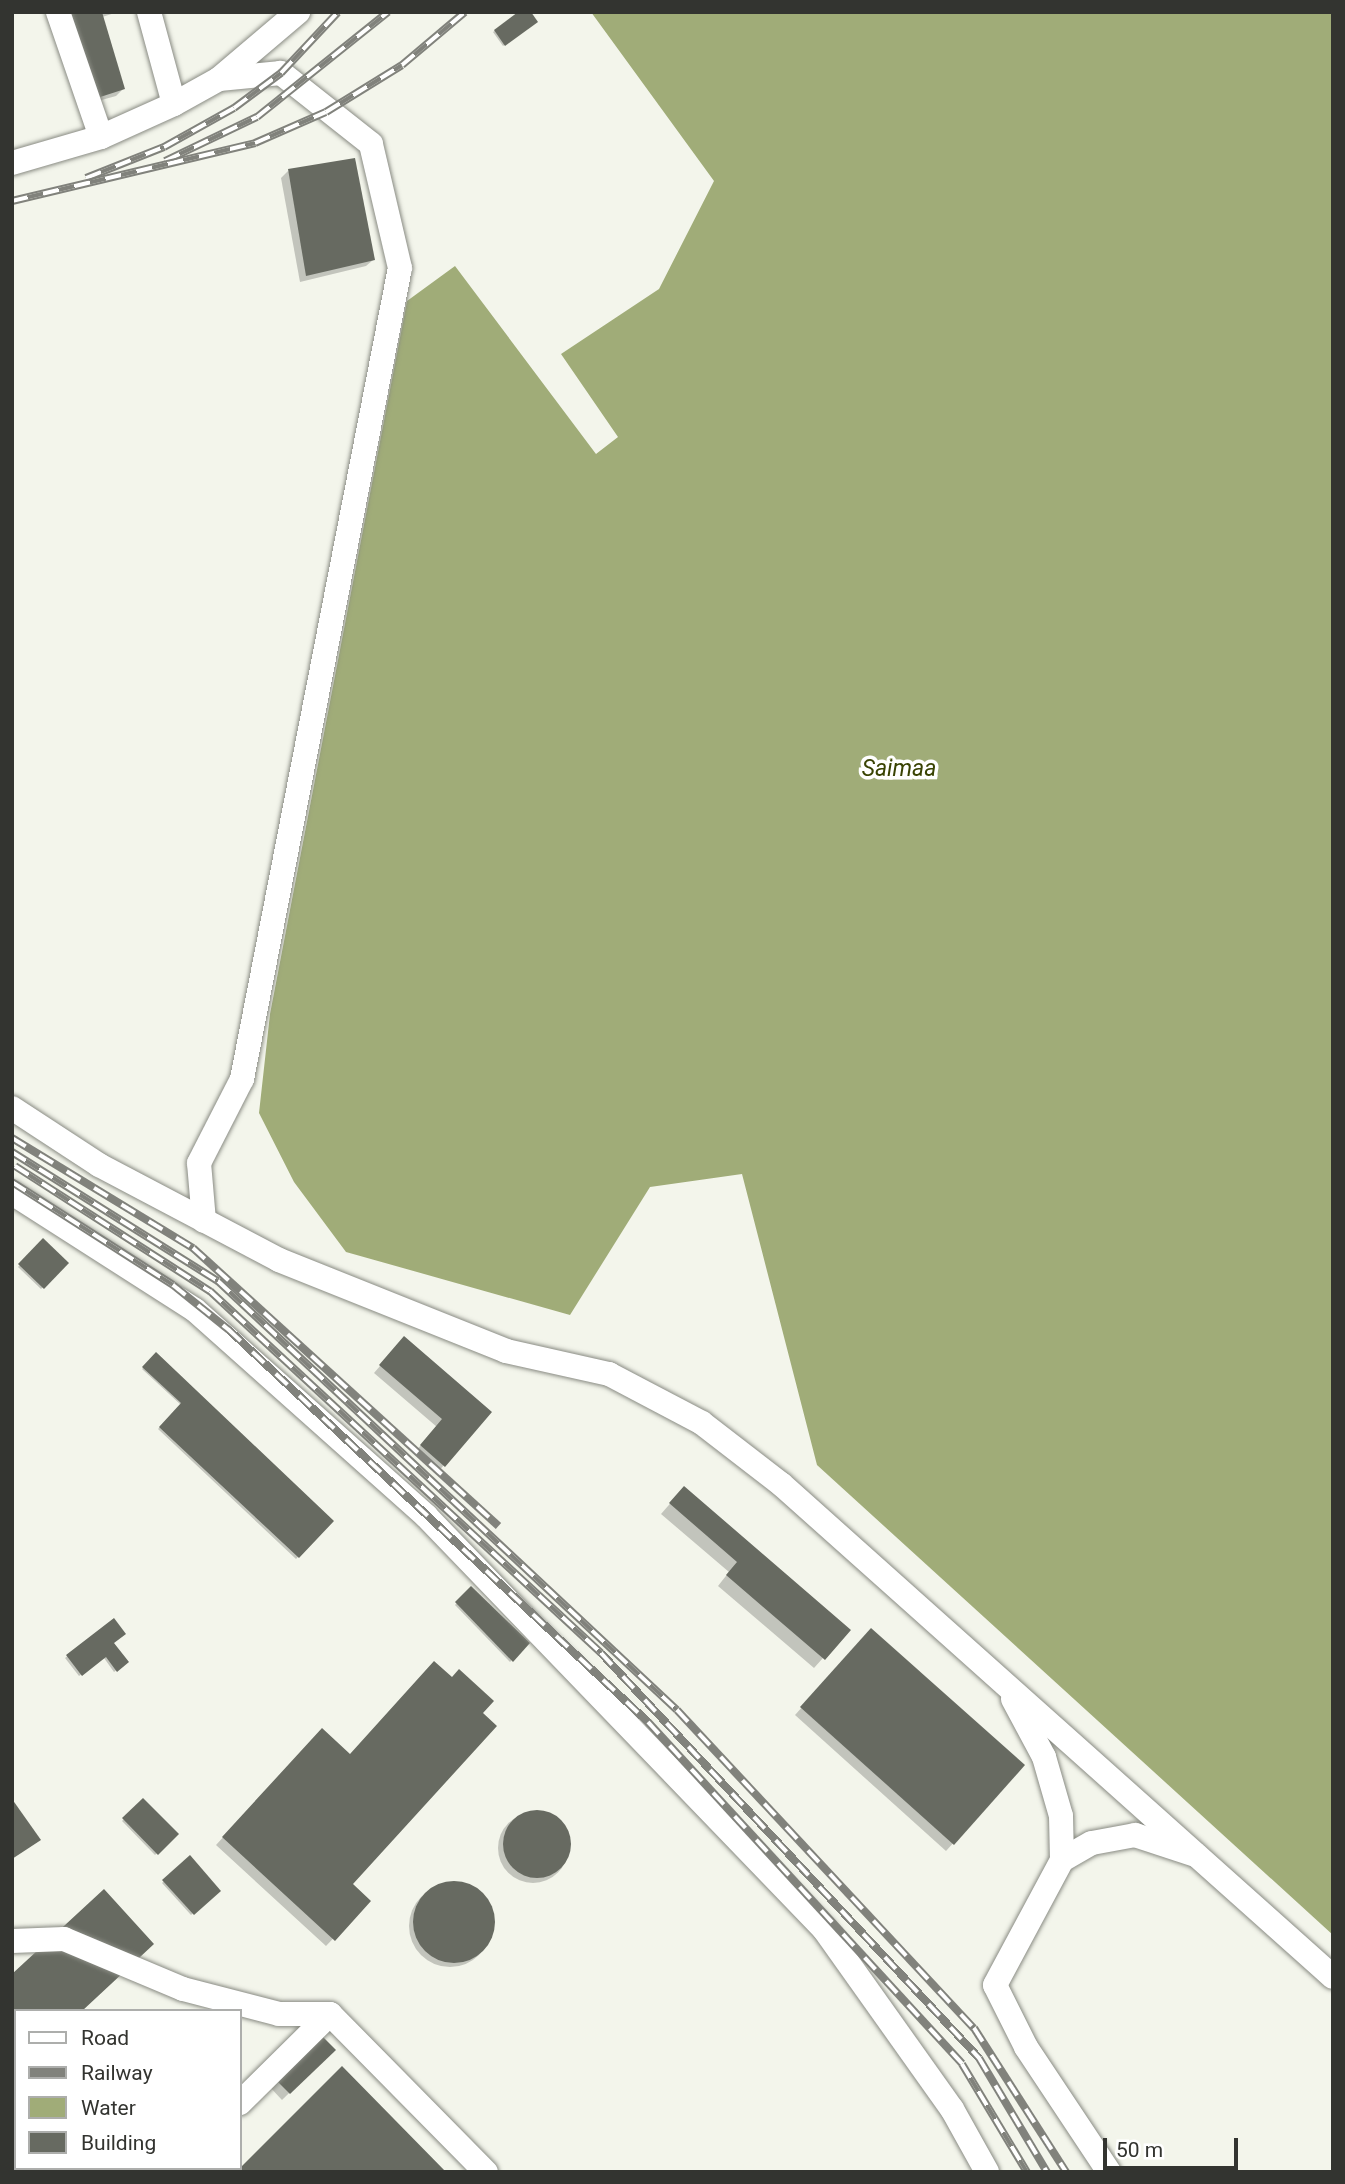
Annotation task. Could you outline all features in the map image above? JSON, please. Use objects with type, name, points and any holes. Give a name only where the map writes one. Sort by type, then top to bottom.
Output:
[{"type":"lane","points":[[58,12],[101,137]]},
{"type":"lane","points":[[149,12],[174,104]]},
{"type":"lane","points":[[12,163],[101,137],[174,104],[219,79],[298,12]]},
{"type":"lane","points":[[204,1220],[199,1163],[242,1079],[400,268],[371,144],[281,73],[219,79]]},
{"type":"lane","points":[[12,1108],[99,1165],[279,1260],[506,1351],[609,1374],[702,1423],[782,1484],[1203,1857],[1333,1977]]},
{"type":"lane","points":[[12,1193],[195,1310],[426,1516],[824,1929],[951,2109],[988,2172]]},
{"type":"lane","points":[[988,1665],[1028,1719],[1044,1757],[1061,1816],[1062,1860],[995,1986],[1026,2047],[1109,2172]]},
{"type":"lane","points":[[1062,1860],[1093,1843],[1135,1835],[1203,1857]]},
{"type":"lane","points":[[12,1941],[64,1940],[183,1989],[279,2014],[330,2014],[486,2172]]},
{"type":"lane","points":[[242,2101],[330,2014]]},
{"type":"water","name":"Saimaa","points":[[591,12],[1333,12],[1333,1935],[817,1465],[742,1174],[650,1187],[570,1315],[346,1252],[294,1182],[259,1113],[270,1014],[407,301],[455,266],[596,454],[618,437],[561,354],[659,289],[714,181]]},
{"type":"building","points":[[68,12],[102,12],[125,89],[94,99]]},
{"type":"building","points":[[518,12],[531,12],[538,22],[505,46],[494,30]]},
{"type":"building","points":[[355,158],[375,260],[306,276],[288,169]]},
{"type":"building","points":[[43,1238],[69,1263],[44,1289],[18,1264]]},
{"type":"building","points":[[404,1336],[492,1412],[445,1467],[420,1445],[442,1419],[379,1365]]},
{"type":"building","points":[[156,1352],[334,1521],[299,1558],[159,1427],[181,1403],[142,1367]]},
{"type":"building","points":[[684,1486],[851,1630],[825,1660],[726,1575],[737,1562],[669,1503]]},
{"type":"building","points":[[471,1586],[530,1643],[513,1662],[455,1602]]},
{"type":"building","points":[[114,1618],[126,1634],[114,1643],[129,1662],[117,1672],[106,1657],[82,1676],[66,1655]]},
{"type":"building","points":[[871,1628],[1025,1765],[954,1845],[800,1707]]},
{"type":"building","points":[[434,1661],[452,1677],[459,1669],[494,1701],[483,1713],[497,1726],[353,1884],[371,1901],[335,1941],[222,1837],[322,1728],[350,1754]]},
{"type":"building","points":[[143,1798],[179,1834],[158,1855],[122,1818]]},
{"type":"building","points":[[12,1799],[41,1840],[12,1859]]},
{"type":"building","points":[[530,1810],[544,1810],[556,1815],[566,1825],[571,1844],[566,1863],[556,1873],[544,1878],[530,1878],[518,1873],[508,1863],[503,1851],[503,1837],[508,1825],[518,1815]]},
{"type":"building","points":[[190,1855],[221,1891],[194,1915],[162,1880]]},
{"type":"building","points":[[446,1881],[462,1881],[477,1888],[488,1899],[495,1914],[492,1938],[483,1951],[462,1963],[446,1963],[431,1956],[420,1945],[413,1930],[413,1914],[420,1899],[431,1888]]},
{"type":"building","points":[[104,1889],[154,1944],[84,2009],[14,2009],[14,2022],[12,1974]]},
{"type":"building","points":[[319,2033],[336,2050],[290,2094],[273,2077]]},
{"type":"building","points":[[342,2066],[446,2172],[235,2172],[242,2170],[242,2166]]},
{"type":"railway","points":[[86,178],[164,147],[234,108],[281,73],[338,12]]},
{"type":"railway","points":[[165,161],[257,117],[388,12]]},
{"type":"railway","points":[[12,201],[255,143],[326,112],[402,65],[465,12]]},
{"type":"railway","points":[[12,1138],[193,1248],[498,1526]]},
{"type":"railway","points":[[12,1152],[218,1281],[677,1710],[974,2028],[1066,2172]]},
{"type":"railway","points":[[15,1166],[210,1291],[601,1653],[979,2058],[1047,2172]]},
{"type":"railway","points":[[12,1182],[173,1285],[229,1330],[648,1722],[962,2064],[1027,2172]]}]
